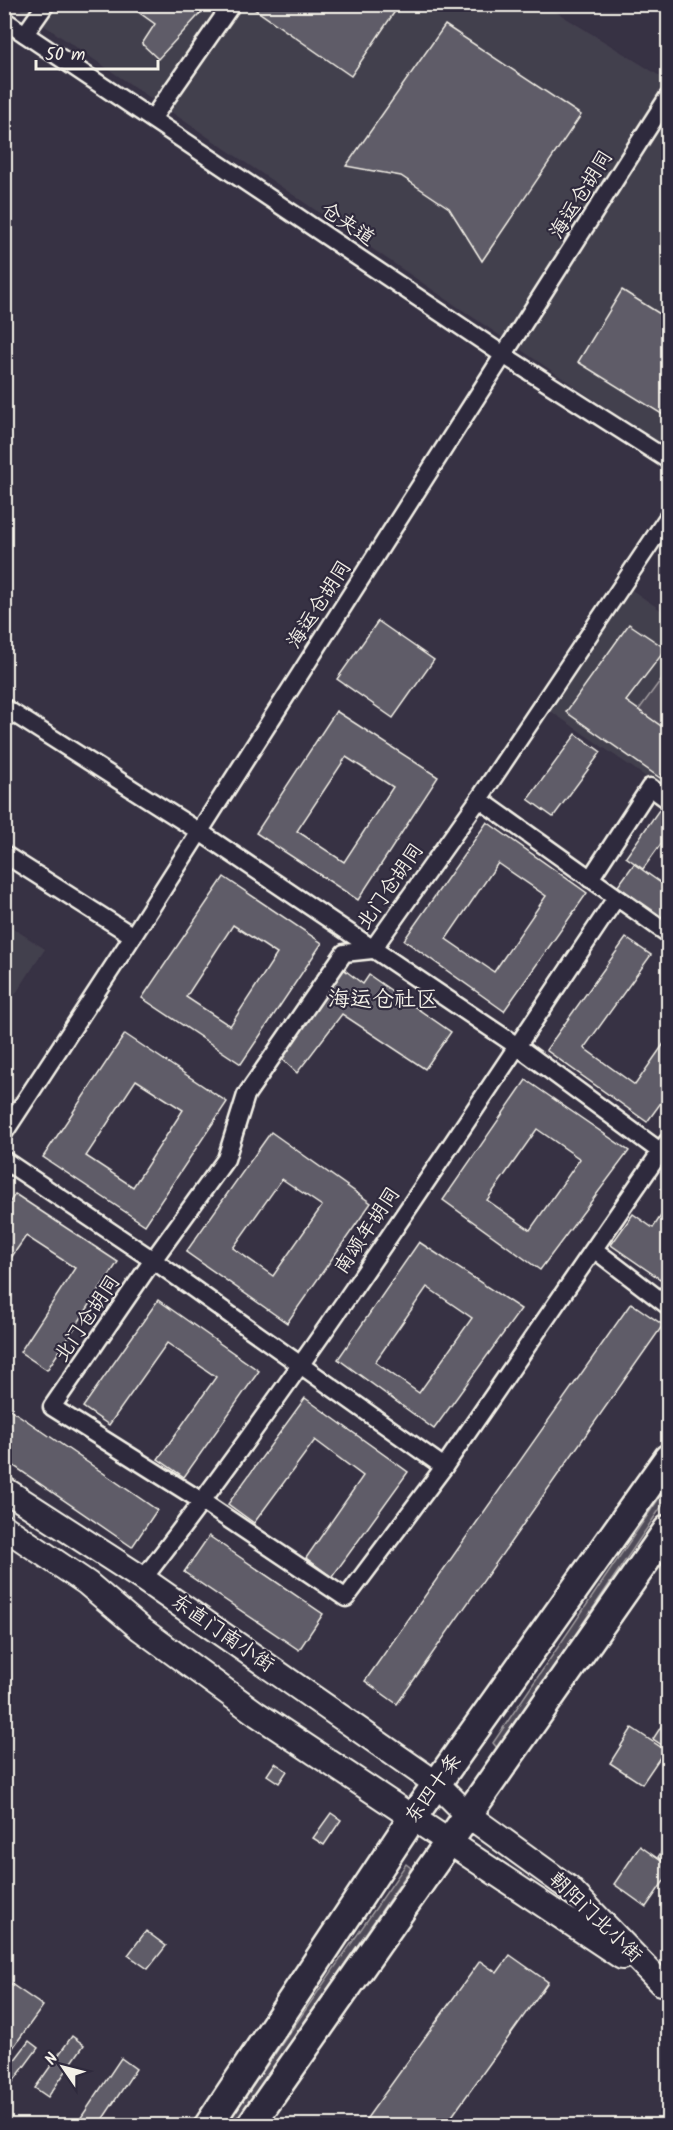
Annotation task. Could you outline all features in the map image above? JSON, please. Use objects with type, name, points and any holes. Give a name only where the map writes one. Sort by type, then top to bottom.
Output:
[{"type":"main road","name":"东四十条","points":[[208,2126],[413,1817],[669,1458]]},
{"type":"main road","name":"东直门南小街","points":[[4,1489],[143,1579],[437,1784],[468,1815]]},
{"type":"main road","points":[[4,1527],[87,1583],[141,1629],[257,1714],[413,1817]]},
{"type":"main road","points":[[250,2126],[669,1529]]},
{"type":"main road","name":"朝阳门北小街","points":[[468,1815],[569,1888],[665,1986]]},
{"type":"main road","name":"朝阳门北小街","points":[[413,1817],[665,1986]]},
{"type":"street","points":[[25,34],[46,4]]},
{"type":"street","points":[[152,119],[232,4]]},
{"type":"street","name":"仓夹道","points":[[4,20],[504,356],[669,460]]},
{"type":"street","name":"海运仓胡同","points":[[4,1133],[134,936],[669,97]]},
{"type":"street","name":"北门仓胡同","points":[[665,1146],[444,1467],[346,1598],[203,1502],[52,1407],[153,1260],[226,1160],[246,1095],[344,953],[372,950],[479,798],[669,517]]},
{"type":"street","points":[[5,708],[200,832],[665,1146]]},
{"type":"street","points":[[590,879],[650,787],[669,800]]},
{"type":"street","points":[[479,798],[669,934]]},
{"type":"street","points":[[4,854],[134,936]]},
{"type":"street","name":"南颂年胡同","points":[[143,1579],[203,1502],[400,1223],[616,898]]},
{"type":"street","points":[[4,1160],[153,1260],[444,1467]]},
{"type":"street","points":[[595,1250],[669,1306]]},
{"type":"shaded area","points":[[14,5],[545,5],[668,81],[668,450]]},
{"type":"shaded area","points":[[629,588],[668,615],[668,792],[546,708]]},
{"type":"shaded area","points":[[668,670],[668,746],[632,719]]},
{"type":"shaded area","points":[[5,923],[45,949],[5,1010]]},
{"type":"shaded area","points":[[668,1485],[668,1497],[498,1749],[493,1743]]},
{"type":"shaded area","points":[[406,1864],[411,1868],[233,2125],[226,2125]]},
{"type":"building","points":[[127,4],[209,4],[158,59],[142,44],[155,24]]},
{"type":"building","points":[[256,4],[400,4],[351,76],[253,8]]},
{"type":"building","points":[[445,25],[581,115],[482,261],[449,208],[401,176],[346,166]]},
{"type":"building","points":[[622,290],[668,319],[668,418],[578,362]]},
{"type":"building","points":[[378,621],[434,660],[393,718],[337,679]]},
{"type":"building","points":[[629,624],[666,649],[626,701],[668,731],[668,766],[660,778],[566,712]]},
{"type":"building","points":[[336,711],[438,777],[358,900],[256,833]],"holes":[[[346,757],[393,787],[344,862],[297,831]]]},
{"type":"building","points":[[576,734],[601,752],[553,817],[528,799]]},
{"type":"building","points":[[661,807],[668,813],[668,834],[643,869],[626,857]]},
{"type":"building","points":[[487,822],[587,893],[504,1011],[404,940]],"holes":[[[498,863],[546,896],[494,972],[446,939]]]},
{"type":"building","points":[[634,864],[668,888],[668,921],[618,886]]},
{"type":"building","points":[[224,877],[322,943],[241,1064],[142,998]],"holes":[[[233,925],[277,954],[230,1026],[186,997]]]},
{"type":"building","points":[[626,938],[651,955],[584,1048],[635,1085],[665,1042],[668,1044],[668,1093],[647,1122],[546,1050]]},
{"type":"building","points":[[342,968],[363,984],[369,975],[451,1032],[425,1069],[342,1014],[297,1073],[279,1056]]},
{"type":"building","points":[[125,1034],[227,1102],[145,1225],[43,1157]],"holes":[[[136,1080],[183,1110],[133,1187],[86,1156]]]},
{"type":"building","points":[[526,1080],[629,1151],[540,1270],[443,1200]],"holes":[[[537,1129],[580,1159],[530,1230],[487,1200]]]},
{"type":"building","points":[[271,1132],[371,1203],[287,1323],[186,1252]],"holes":[[[282,1179],[322,1206],[273,1276],[233,1248]]]},
{"type":"building","points":[[15,1194],[118,1262],[47,1370],[20,1352],[75,1268],[26,1236],[4,1268],[4,1211]]},
{"type":"building","points":[[668,1205],[668,1267],[660,1279],[611,1245],[633,1214],[653,1228]]},
{"type":"building","points":[[419,1242],[521,1309],[434,1429],[338,1359]],"holes":[[[427,1287],[472,1318],[419,1393],[375,1362]]]},
{"type":"building","points":[[158,1300],[259,1371],[184,1477],[158,1459],[216,1377],[167,1343],[109,1425],[83,1407]]},
{"type":"building","points":[[631,1303],[663,1325],[397,1704],[365,1681]]},
{"type":"building","points":[[305,1398],[408,1472],[332,1577],[306,1558],[363,1476],[315,1440],[254,1523],[228,1504]]},
{"type":"building","points":[[4,1405],[157,1510],[132,1547],[4,1459]]},
{"type":"building","points":[[209,1536],[323,1614],[299,1650],[184,1572]]},
{"type":"building","points":[[668,1716],[668,1749],[653,1739]]},
{"type":"building","points":[[632,1728],[665,1750],[642,1784],[610,1763]]},
{"type":"building","points":[[275,1763],[287,1771],[279,1783],[267,1775]]},
{"type":"building","points":[[331,1813],[341,1820],[324,1845],[313,1838]]},
{"type":"building","points":[[668,1842],[668,1865],[658,1857]]},
{"type":"building","points":[[640,1846],[668,1866],[668,1875],[646,1907],[614,1884]]},
{"type":"building","points":[[146,1931],[166,1946],[148,1969],[128,1955]]},
{"type":"building","points":[[510,1955],[548,1982],[445,2126],[362,2125],[480,1961],[497,1973]]},
{"type":"building","points":[[4,1979],[43,2006],[4,2060]]},
{"type":"building","points":[[72,2036],[84,2045],[48,2097],[35,2088]]},
{"type":"building","points":[[29,2041],[38,2048],[4,2094],[4,2074]]},
{"type":"building","points":[[121,2058],[136,2069],[98,2126],[83,2126],[78,2122]]},
{"type":"district","name":"海运仓社区","points":[[383,1000]]}]
